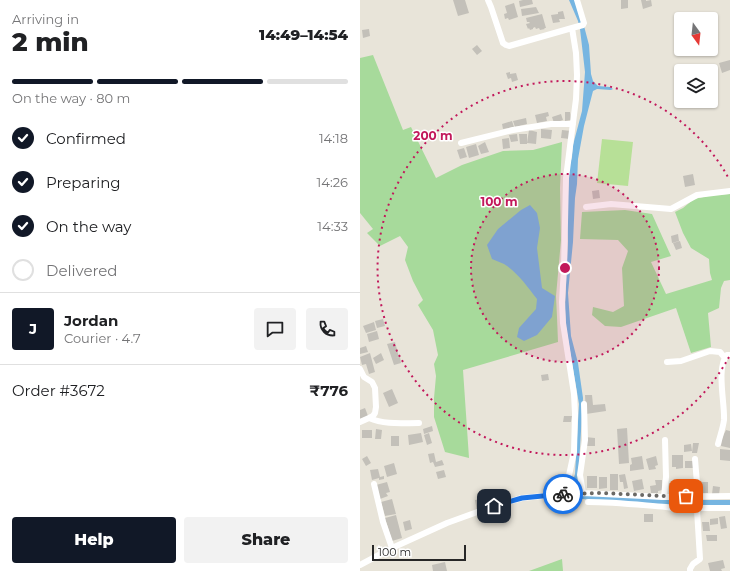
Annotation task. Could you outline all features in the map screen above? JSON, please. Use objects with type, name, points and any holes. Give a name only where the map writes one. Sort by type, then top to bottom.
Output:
[{"type":"street","points":[[488,0],[492,7],[503,43],[510,46],[577,27],[584,23],[577,0]]},
{"type":"street","points":[[567,494],[574,452],[575,414],[574,394],[563,323],[562,302],[566,178],[576,99],[577,27]]},
{"type":"street","points":[[461,143],[513,130],[551,124],[573,124]]},
{"type":"street","points":[[586,207],[611,204],[671,210],[696,195],[730,191]]},
{"type":"street","points":[[666,362],[681,361],[710,351],[720,352],[728,356],[722,372],[724,419],[718,444]]},
{"type":"street","points":[[360,369],[364,378],[372,382],[375,388],[376,407],[373,416],[360,422]]},
{"type":"street","points":[[581,493],[580,475],[584,440],[584,404]]},
{"type":"street","points":[[369,418],[376,421],[392,423],[419,423]]},
{"type":"street","points":[[664,496],[666,477],[665,440]]},
{"type":"street","points":[[690,571],[693,564],[700,559],[699,497],[695,459]]},
{"type":"street","points":[[374,484],[383,522],[392,548]]},
{"type":"street","points":[[360,565],[392,548],[447,523],[494,506],[522,498],[581,493],[699,497],[730,496]]},
{"type":"street","points":[[588,502],[698,508],[730,508]]},
{"type":"green space","points":[[373,55],[403,130],[411,127],[436,178],[462,165],[503,151],[533,150],[562,142],[560,188],[561,240],[556,296],[558,342],[463,370],[469,458],[445,452],[434,417],[436,376],[434,364],[438,355],[433,330],[418,305],[423,300],[413,281],[405,260],[408,247],[400,236],[380,246],[367,233],[373,229],[360,213],[360,58]]},
{"type":"green space","points":[[602,139],[633,142],[628,186],[597,183]]},
{"type":"green space","points":[[730,194],[730,280],[724,281],[721,288],[719,308],[708,313],[711,347],[691,353],[676,308],[621,327],[605,326],[592,315],[593,307],[613,312],[624,306],[622,268],[628,251],[618,240],[580,239],[582,212],[625,210],[652,214],[671,256],[651,262],[666,294],[712,280],[709,259],[691,248],[683,233],[675,212],[683,208],[694,199],[713,195]]},
{"type":"green space","points":[[562,559],[563,571],[529,571]]},
{"type":"water","points":[[569,0],[577,0],[589,45],[591,74],[593,81],[598,86],[610,87],[613,89],[597,89],[593,91],[584,126],[578,159],[568,293],[571,336],[578,363],[583,398],[578,481],[579,486],[582,493],[667,500],[730,500],[730,506],[694,506],[590,500],[576,498],[571,488],[575,474],[579,404],[566,327],[567,222],[569,168],[573,145],[582,111],[585,72],[580,29]]},
{"type":"water","points":[[530,205],[537,213],[540,228],[537,248],[542,288],[555,296],[552,317],[537,335],[524,341],[517,337],[519,328],[536,309],[537,299],[513,271],[504,264],[492,259],[487,245],[498,229],[521,210]]},
{"type":"building","points":[[453,0],[465,0],[469,13],[458,16]]},
{"type":"building","points":[[532,0],[533,4],[520,7],[519,1]]},
{"type":"building","points":[[621,0],[628,0],[628,8],[621,9]]},
{"type":"building","points":[[641,0],[651,0],[652,6],[643,9]]},
{"type":"building","points":[[514,3],[518,17],[509,20],[508,18],[505,19],[504,14],[507,13],[505,6]]},
{"type":"building","points":[[536,7],[539,13],[522,16],[521,9]]},
{"type":"building","points":[[563,11],[565,19],[559,19],[560,22],[553,23],[551,15],[558,14],[558,12]]},
{"type":"building","points":[[542,14],[546,28],[540,30],[539,28],[536,29],[535,27],[530,30],[529,28],[528,29],[526,24],[530,23],[527,22],[526,18]]},
{"type":"building","points":[[369,29],[370,36],[363,38],[362,30]]},
{"type":"building","points":[[477,45],[482,51],[477,55],[472,49]]},
{"type":"building","points":[[730,60],[730,70],[722,73],[719,63]]},
{"type":"building","points":[[510,72],[510,74],[516,73],[518,80],[512,82],[511,78],[508,79],[506,73]]},
{"type":"building","points":[[548,112],[549,116],[546,117],[547,121],[537,123],[535,115]]},
{"type":"building","points":[[565,112],[570,112],[571,120],[565,121]]},
{"type":"building","points":[[561,114],[563,120],[554,123],[552,117]]},
{"type":"building","points":[[526,118],[527,124],[515,127],[513,121]]},
{"type":"building","points":[[512,121],[514,127],[503,129],[502,124]]},
{"type":"building","points":[[541,129],[552,130],[551,139],[541,138]]},
{"type":"building","points":[[529,130],[537,132],[536,144],[527,143]]},
{"type":"building","points":[[562,130],[571,131],[570,139],[561,138]]},
{"type":"building","points":[[517,134],[518,141],[511,142],[509,135]]},
{"type":"building","points":[[519,134],[527,134],[527,144],[520,144]]},
{"type":"building","points":[[509,138],[510,148],[503,149],[502,139]]},
{"type":"building","points":[[485,142],[489,152],[481,154],[478,146]]},
{"type":"building","points":[[476,144],[479,155],[469,158],[466,147]]},
{"type":"building","points":[[464,148],[467,157],[460,159],[457,150]]},
{"type":"building","points":[[693,174],[695,185],[685,187],[683,176]]},
{"type":"building","points":[[599,190],[600,198],[593,199],[592,191]]},
{"type":"building","points":[[678,234],[679,241],[672,243],[671,236]]},
{"type":"building","points":[[680,241],[682,248],[676,250],[673,243]]},
{"type":"building","points":[[383,319],[385,326],[377,328],[375,321]]},
{"type":"building","points":[[374,322],[376,330],[366,333],[363,326]]},
{"type":"building","points":[[377,331],[379,339],[369,342],[367,334]]},
{"type":"building","points":[[395,342],[399,357],[395,358],[400,357],[401,363],[394,365],[387,344]]},
{"type":"building","points":[[366,346],[368,352],[360,354],[360,348]]},
{"type":"building","points":[[370,353],[375,372],[369,374],[366,364],[362,365],[360,357]]},
{"type":"building","points":[[381,353],[384,360],[376,364],[373,358]]},
{"type":"building","points":[[548,374],[549,380],[542,381],[541,375]]},
{"type":"building","points":[[392,389],[398,403],[389,407],[383,393]]},
{"type":"building","points":[[585,395],[592,395],[593,405],[605,404],[606,411],[586,414]]},
{"type":"building","points":[[365,408],[368,416],[360,419],[360,410]]},
{"type":"building","points":[[564,416],[572,416],[571,422],[563,422]]},
{"type":"building","points":[[432,426],[433,431],[424,434],[423,429]]},
{"type":"building","points":[[627,428],[629,463],[619,464],[617,429]]},
{"type":"building","points":[[376,429],[382,430],[381,439],[375,439]]},
{"type":"building","points":[[362,430],[372,430],[372,438],[362,438]]},
{"type":"building","points":[[726,430],[730,431],[730,448],[721,446],[722,438]]},
{"type":"building","points":[[421,433],[423,442],[409,445],[408,435]]},
{"type":"building","points":[[429,433],[432,443],[427,445],[424,435]]},
{"type":"building","points":[[391,436],[399,436],[399,446],[391,446]]},
{"type":"building","points":[[585,437],[595,438],[595,446],[585,446]]},
{"type":"building","points":[[693,443],[699,443],[697,453],[692,453]]},
{"type":"building","points":[[691,444],[692,451],[684,452],[684,445]]},
{"type":"building","points":[[720,449],[730,450],[730,461],[720,460]]},
{"type":"building","points":[[434,453],[436,462],[442,460],[444,465],[435,467],[433,462],[430,463],[428,454]]},
{"type":"building","points":[[672,455],[683,455],[683,468],[676,469],[676,467],[672,467]]},
{"type":"building","points":[[367,456],[371,463],[366,466],[362,459]]},
{"type":"building","points":[[642,456],[644,469],[630,471],[630,465],[632,464],[631,458]]},
{"type":"building","points":[[656,456],[658,465],[655,466],[656,469],[649,470],[646,459]]},
{"type":"building","points":[[685,461],[695,461],[695,468],[685,468]]},
{"type":"building","points":[[394,463],[397,474],[387,477],[384,466]]},
{"type":"building","points":[[378,469],[380,477],[384,476],[384,479],[379,480],[379,478],[372,480],[370,470]]},
{"type":"building","points":[[444,470],[446,477],[438,479],[436,472]]},
{"type":"building","points":[[610,474],[618,474],[618,490],[610,490]]},
{"type":"building","points":[[625,474],[628,488],[624,489],[623,482],[620,482],[619,475]]},
{"type":"building","points":[[587,476],[597,476],[597,488],[587,488]]},
{"type":"building","points":[[599,477],[607,477],[607,488],[599,489]]},
{"type":"building","points":[[642,479],[644,489],[634,491],[632,481]]},
{"type":"building","points":[[655,480],[662,480],[662,490],[658,491],[658,493],[651,493],[650,486],[656,485]]},
{"type":"building","points":[[387,482],[390,492],[386,493],[388,496],[380,499],[376,485]]},
{"type":"building","points":[[678,482],[678,489],[670,490],[669,483]]},
{"type":"building","points":[[701,482],[708,482],[708,493],[701,493]]},
{"type":"building","points":[[713,486],[720,487],[719,495],[712,494]]},
{"type":"building","points":[[392,499],[396,514],[385,516],[381,502]]},
{"type":"building","points":[[481,499],[483,509],[477,511],[475,500]]},
{"type":"building","points":[[644,514],[653,514],[653,522],[644,522]]},
{"type":"building","points":[[396,515],[402,538],[392,541],[385,518]]},
{"type":"building","points":[[725,516],[727,528],[721,529],[719,517]]},
{"type":"building","points":[[718,518],[718,524],[710,525],[710,519]]},
{"type":"building","points":[[410,520],[412,529],[405,531],[403,522]]},
{"type":"building","points":[[702,522],[709,522],[710,531],[703,531]]},
{"type":"building","points":[[706,535],[717,535],[717,541],[707,541]]},
{"type":"building","points":[[723,560],[725,568],[721,569],[722,571],[710,571],[708,563]]},
{"type":"building","points":[[445,562],[447,571],[433,571],[432,565]]},
{"type":"way so far","points":[[563,494],[602,493],[686,496]]},
{"type":"route","points":[[494,506],[522,498],[563,494]]}]
